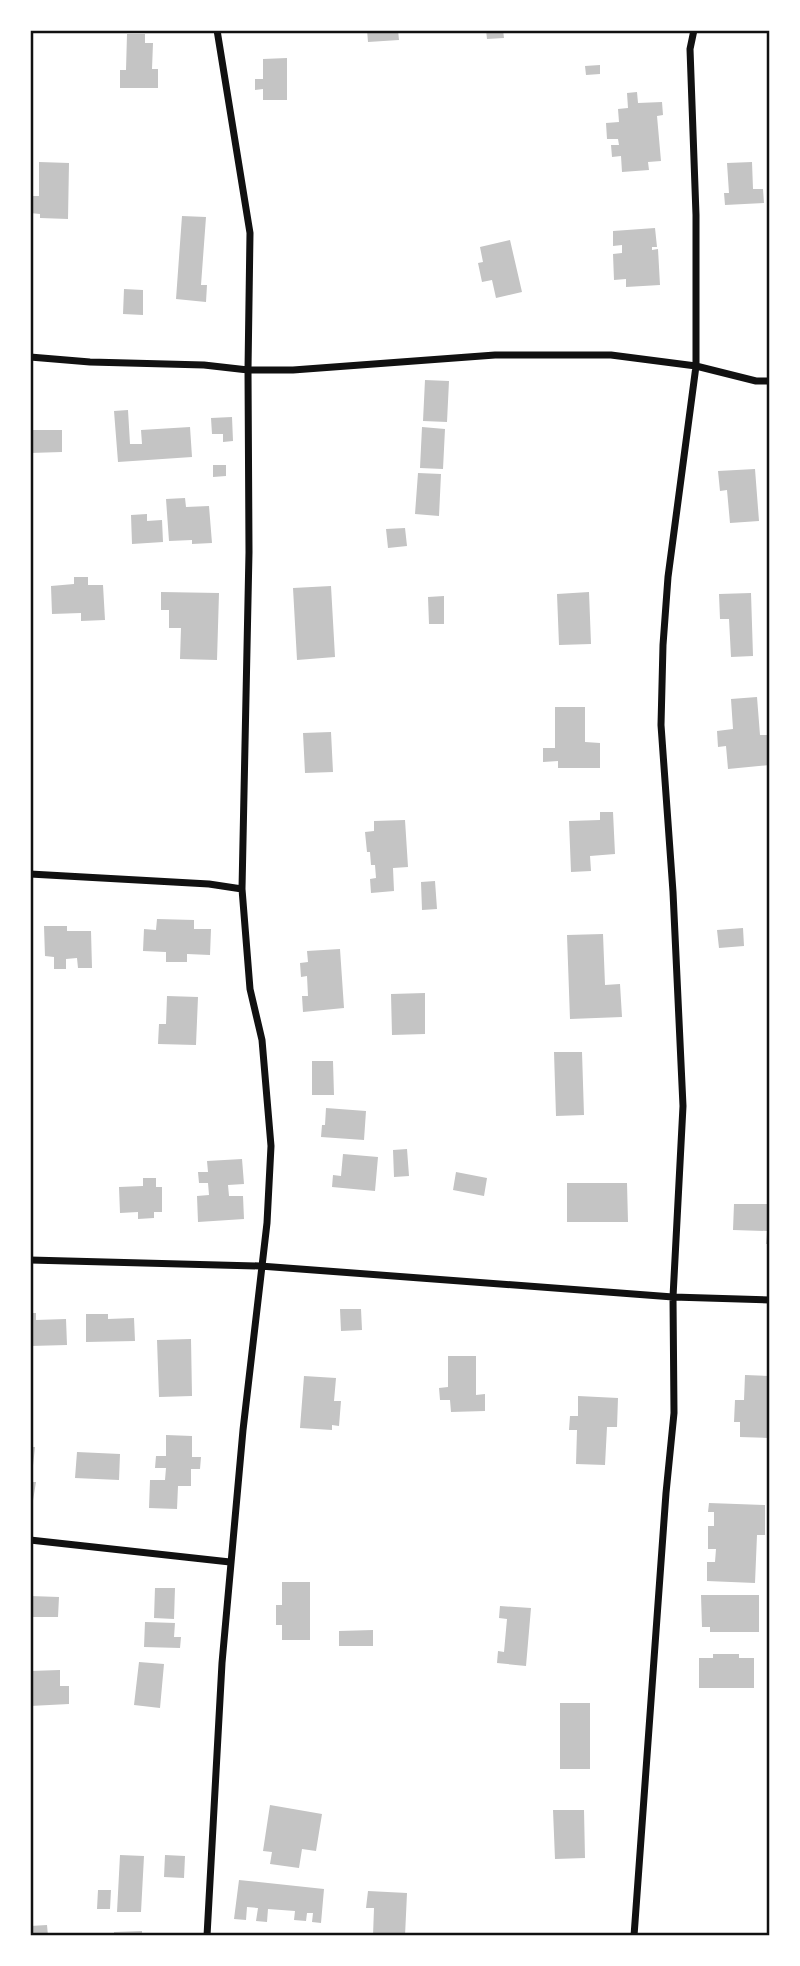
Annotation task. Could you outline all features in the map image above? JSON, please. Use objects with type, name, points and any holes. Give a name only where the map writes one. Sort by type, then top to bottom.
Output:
[{"type":"street","points":[[207,1936],[230,1562],[260,1266],[267,1223],[271,1146],[262,1040],[250,989],[242,889],[249,552],[250,233],[216,30]]},
{"type":"street","points":[[634,1936],[674,1413],[673,1297],[683,1106],[673,891],[661,725],[663,645],[670,563],[696,366],[696,215],[690,49],[694,30]]},
{"type":"street","points":[[30,357],[90,362],[204,365],[248,370],[293,370],[495,355],[611,355],[696,366],[756,381],[770,381]]},
{"type":"street","points":[[30,874],[209,884],[242,889]]},
{"type":"street","points":[[30,1260],[260,1266],[673,1297],[770,1300]]},
{"type":"street","points":[[30,1540],[230,1562]]},
{"type":"building","points":[[367,30],[398,30],[399,40],[368,42]]},
{"type":"building","points":[[486,30],[503,30],[504,38],[487,39]]},
{"type":"building","points":[[127,34],[145,34],[145,43],[153,43],[152,69],[158,69],[158,88],[120,88],[120,70],[126,70]]},
{"type":"building","points":[[287,58],[287,100],[263,100],[263,89],[255,90],[255,79],[263,79],[263,59]]},
{"type":"building","points":[[600,65],[600,74],[586,75],[585,66]]},
{"type":"building","points":[[637,92],[638,103],[662,102],[663,115],[657,116],[661,161],[648,162],[649,170],[622,172],[621,156],[612,157],[611,145],[619,145],[618,139],[607,139],[606,123],[619,122],[618,109],[628,108],[627,93]]},
{"type":"building","points":[[32,103],[33,127],[30,127]]},
{"type":"building","points":[[39,162],[69,163],[68,219],[40,218],[40,214],[30,213],[30,196],[39,196]]},
{"type":"building","points":[[752,162],[753,189],[763,189],[764,203],[725,205],[724,193],[729,193],[727,163]]},
{"type":"building","points":[[182,216],[206,217],[201,285],[207,285],[206,302],[176,299]]},
{"type":"building","points":[[655,228],[657,247],[652,247],[652,250],[658,249],[660,285],[626,287],[626,279],[614,280],[613,254],[622,253],[622,245],[613,246],[613,231]]},
{"type":"building","points":[[510,240],[522,292],[496,298],[492,280],[482,282],[478,263],[483,262],[480,247]]},
{"type":"building","points":[[124,289],[143,290],[143,315],[123,314]]},
{"type":"building","points":[[425,380],[449,381],[447,422],[423,421]]},
{"type":"building","points":[[128,410],[130,444],[142,444],[141,430],[190,427],[192,457],[118,462],[114,411]]},
{"type":"building","points":[[232,417],[233,441],[223,442],[223,434],[212,434],[211,418]]},
{"type":"building","points":[[422,427],[445,429],[443,469],[420,468]]},
{"type":"building","points":[[30,430],[62,430],[62,452],[30,453]]},
{"type":"building","points":[[213,465],[226,465],[226,476],[213,477]]},
{"type":"building","points":[[755,469],[759,521],[730,523],[727,490],[720,491],[718,471]]},
{"type":"building","points":[[418,473],[441,474],[439,516],[415,514]]},
{"type":"building","points":[[185,498],[186,507],[209,506],[212,543],[169,541],[166,499]]},
{"type":"building","points":[[147,514],[147,521],[162,520],[163,542],[132,544],[131,515]]},
{"type":"building","points":[[405,528],[407,546],[388,548],[386,529]]},
{"type":"building","points":[[74,577],[88,577],[88,585],[103,585],[105,620],[81,621],[81,613],[52,614],[51,586],[74,584]]},
{"type":"building","points":[[331,586],[335,657],[297,660],[293,588]]},
{"type":"building","points":[[161,592],[219,593],[217,660],[180,659],[181,628],[169,628],[169,610],[161,610]]},
{"type":"building","points":[[589,592],[591,644],[559,645],[557,594]]},
{"type":"building","points":[[751,593],[753,656],[731,657],[729,619],[720,619],[719,594]]},
{"type":"building","points":[[444,596],[444,624],[429,624],[428,597]]},
{"type":"building","points":[[757,697],[760,735],[768,735],[770,765],[728,769],[726,746],[718,747],[717,731],[733,729],[731,699]]},
{"type":"building","points":[[555,707],[585,707],[585,742],[600,743],[600,768],[558,768],[558,761],[543,762],[543,748],[555,748]]},
{"type":"building","points":[[331,732],[333,772],[305,773],[303,733]]},
{"type":"building","points":[[600,812],[613,812],[615,854],[590,856],[591,871],[571,872],[569,821],[600,820]]},
{"type":"building","points":[[405,820],[408,867],[393,868],[394,891],[371,893],[370,879],[376,878],[375,865],[371,865],[370,852],[367,852],[365,832],[374,831],[374,821]]},
{"type":"building","points":[[435,881],[437,909],[422,910],[421,882]]},
{"type":"building","points":[[157,919],[194,920],[194,929],[211,929],[210,955],[187,954],[187,962],[166,962],[166,952],[143,951],[144,929],[156,930]]},
{"type":"building","points":[[44,926],[67,926],[67,931],[91,931],[92,968],[78,968],[77,958],[66,959],[66,969],[54,969],[54,957],[45,956]]},
{"type":"building","points":[[743,928],[744,946],[719,948],[717,930]]},
{"type":"building","points":[[603,934],[605,985],[620,984],[622,1017],[570,1019],[567,935]]},
{"type":"building","points":[[340,949],[344,1008],[303,1012],[302,996],[308,996],[307,976],[301,977],[300,963],[308,962],[307,951]]},
{"type":"building","points":[[767,985],[770,985],[770,1007],[768,1007]]},
{"type":"building","points":[[425,993],[425,1034],[392,1035],[391,994]]},
{"type":"building","points":[[167,996],[198,997],[196,1045],[158,1044],[159,1024],[166,1024]]},
{"type":"building","points":[[554,1052],[582,1052],[584,1115],[556,1116]]},
{"type":"building","points":[[312,1061],[333,1061],[334,1095],[312,1095]]},
{"type":"building","points":[[326,1108],[366,1111],[364,1140],[321,1137]]},
{"type":"building","points":[[407,1149],[409,1176],[394,1177],[393,1150]]},
{"type":"building","points":[[343,1154],[378,1157],[375,1191],[332,1187],[333,1175],[341,1176]]},
{"type":"building","points":[[242,1159],[244,1184],[228,1185],[229,1196],[243,1196],[244,1219],[198,1222],[197,1196],[209,1195],[208,1183],[199,1183],[198,1172],[208,1172],[207,1161]]},
{"type":"building","points":[[456,1172],[487,1178],[484,1196],[453,1190]]},
{"type":"building","points":[[143,1178],[156,1178],[156,1187],[162,1187],[162,1212],[154,1212],[154,1218],[138,1219],[138,1212],[120,1213],[119,1187],[143,1186]]},
{"type":"building","points":[[567,1183],[627,1183],[628,1222],[567,1222]]},
{"type":"building","points":[[734,1204],[770,1204],[770,1244],[766,1244],[767,1231],[733,1230]]},
{"type":"building","points":[[340,1309],[361,1309],[362,1330],[341,1331]]},
{"type":"building","points":[[30,1313],[36,1313],[36,1320],[66,1319],[67,1345],[30,1346]]},
{"type":"building","points":[[86,1314],[108,1314],[108,1319],[134,1318],[135,1341],[86,1342]]},
{"type":"building","points":[[191,1339],[192,1396],[159,1397],[157,1340]]},
{"type":"building","points":[[448,1356],[476,1356],[476,1395],[485,1394],[485,1411],[451,1412],[450,1400],[440,1400],[439,1388],[448,1387]]},
{"type":"building","points":[[745,1375],[770,1376],[768,1438],[740,1437],[740,1422],[734,1422],[735,1400],[744,1400]]},
{"type":"building","points":[[304,1376],[336,1378],[334,1401],[341,1401],[339,1426],[332,1425],[332,1430],[300,1428]]},
{"type":"building","points":[[578,1396],[618,1398],[617,1427],[607,1427],[605,1465],[576,1464],[577,1430],[569,1430],[570,1416],[578,1416]]},
{"type":"building","points":[[166,1435],[192,1436],[192,1457],[201,1457],[200,1469],[191,1469],[191,1486],[178,1486],[177,1509],[149,1508],[150,1480],[165,1480],[166,1468],[155,1468],[156,1456],[166,1456]]},
{"type":"building","points":[[30,1447],[35,1447],[32,1475],[30,1475]]},
{"type":"building","points":[[77,1452],[120,1454],[119,1480],[75,1478]]},
{"type":"building","points":[[30,1482],[36,1482],[31,1513],[30,1513]]},
{"type":"building","points":[[709,1503],[765,1505],[765,1535],[757,1535],[755,1583],[707,1581],[707,1562],[715,1562],[716,1549],[708,1549],[708,1526],[714,1526],[714,1512],[708,1512]]},
{"type":"building","points":[[282,1582],[310,1582],[310,1640],[282,1640],[282,1625],[276,1625],[276,1605],[282,1605]]},
{"type":"building","points":[[155,1588],[175,1588],[174,1619],[154,1618]]},
{"type":"building","points":[[701,1595],[759,1595],[759,1632],[710,1632],[710,1627],[702,1627]]},
{"type":"building","points":[[30,1596],[59,1597],[58,1617],[30,1617]]},
{"type":"building","points":[[500,1606],[531,1608],[526,1666],[497,1663],[498,1651],[504,1652],[507,1619],[499,1618]]},
{"type":"building","points":[[145,1622],[175,1623],[174,1637],[181,1637],[180,1648],[144,1647]]},
{"type":"building","points":[[373,1630],[373,1646],[339,1646],[339,1631]]},
{"type":"building","points":[[713,1654],[739,1654],[739,1658],[754,1658],[754,1688],[699,1688],[699,1658],[713,1658]]},
{"type":"building","points":[[139,1662],[164,1664],[160,1708],[134,1705]]},
{"type":"building","points":[[60,1670],[60,1686],[69,1686],[69,1704],[30,1706],[30,1671]]},
{"type":"building","points":[[560,1703],[590,1703],[590,1769],[560,1769]]},
{"type":"building","points":[[270,1805],[322,1814],[316,1851],[302,1849],[299,1868],[270,1864],[272,1852],[263,1851]]},
{"type":"building","points":[[553,1810],[584,1810],[585,1858],[555,1859]]},
{"type":"building","points":[[120,1855],[144,1856],[141,1912],[117,1912]]},
{"type":"building","points":[[165,1855],[185,1856],[184,1878],[164,1877]]},
{"type":"building","points":[[239,1880],[324,1889],[321,1923],[312,1922],[313,1913],[307,1913],[306,1921],[294,1920],[295,1911],[268,1909],[267,1922],[256,1921],[258,1908],[247,1907],[246,1920],[234,1919]]},
{"type":"building","points":[[98,1890],[111,1890],[110,1909],[97,1909]]},
{"type":"building","points":[[368,1891],[407,1893],[405,1936],[373,1936],[374,1908],[366,1908]]},
{"type":"building","points":[[47,1925],[48,1936],[30,1936],[30,1926]]},
{"type":"building","points":[[142,1931],[142,1936],[114,1936],[114,1932]]}]
